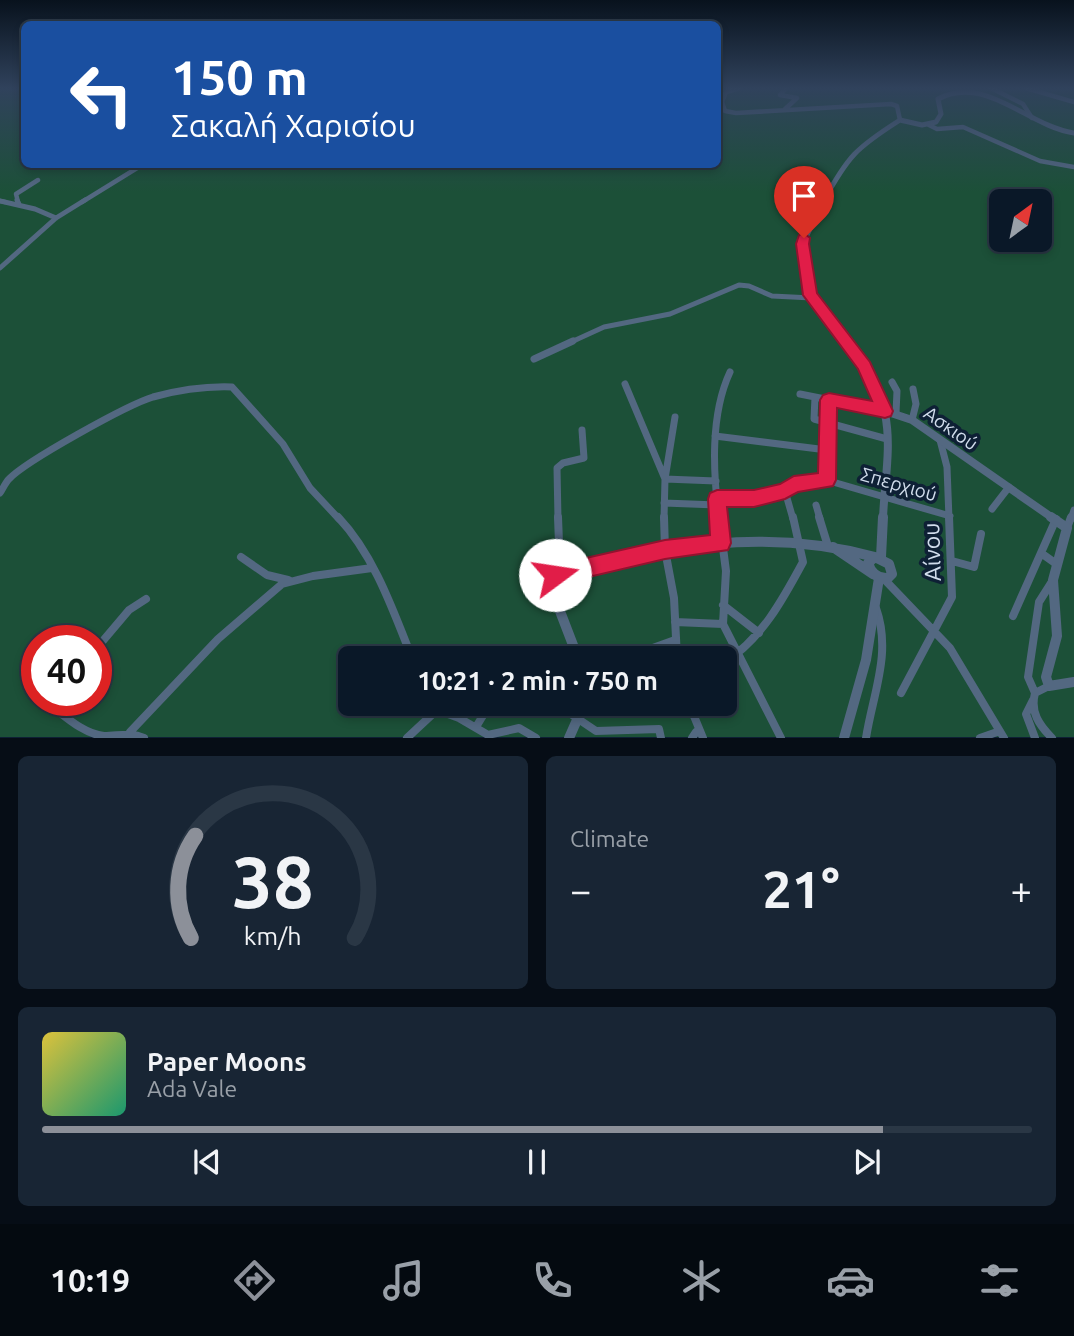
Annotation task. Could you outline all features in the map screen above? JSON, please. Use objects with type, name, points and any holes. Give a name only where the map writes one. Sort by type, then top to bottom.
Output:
[{"type":"street","points":[[878,557],[887,439],[885,411],[865,366],[812,298],[807,283],[802,244],[812,220],[845,162],[864,144],[896,122]]},
{"type":"street","points":[[914,122],[937,129],[963,127],[1040,161],[1074,167]]},
{"type":"street","points":[[929,125],[932,122]]},
{"type":"street","points":[[1041,122],[1074,133]]},
{"type":"street","points":[[0,268],[56,218],[137,168]]},
{"type":"street","points":[[19,204],[15,198],[16,194],[38,180]]},
{"type":"street","points":[[0,201],[19,204],[56,218]]},
{"type":"street","points":[[534,359],[604,327],[670,314],[742,285],[772,296],[812,298]]},
{"type":"street","points":[[730,372],[722,389],[715,436],[717,502],[726,571],[723,624],[781,737]]},
{"type":"street","points":[[892,382],[897,391],[896,413]]},
{"type":"street","points":[[625,384],[665,479]]},
{"type":"street","points":[[0,493],[8,480],[20,470],[141,402],[204,386],[232,387],[283,444],[310,488],[349,528],[398,620],[408,646]]},
{"type":"street","points":[[912,420],[916,404],[913,389]]},
{"type":"street","name":"Ασκιού","points":[[800,394],[896,413],[912,420],[1067,528]]},
{"type":"street","points":[[815,397],[814,419],[887,439]]},
{"type":"street","points":[[827,480],[829,400]]},
{"type":"street","points":[[674,417],[664,503],[665,550],[674,598],[676,646]]},
{"type":"street","points":[[574,646],[557,599],[557,468],[563,463],[584,457],[582,430]]},
{"type":"street","points":[[715,436],[827,450]]},
{"type":"street","name":"Αίνου","points":[[901,693],[952,597],[947,467],[940,440]]},
{"type":"street","points":[[665,479],[716,481]]},
{"type":"street","name":"Σπερχιού","points":[[664,503],[754,499],[785,491],[794,484],[827,480],[950,516]]},
{"type":"street","points":[[992,509],[1009,487]]},
{"type":"street","points":[[737,656],[759,633],[803,562],[785,491]]},
{"type":"street","points":[[555,575],[665,550],[721,543],[799,539],[827,543],[878,557],[888,563],[892,570],[891,577],[879,577],[827,543],[816,505]]},
{"type":"street","points":[[1049,685],[1045,677],[1057,636],[1052,580],[1055,563],[1074,510]]},
{"type":"street","points":[[1013,615],[1056,519]]},
{"type":"street","points":[[952,561],[969,568],[974,567],[981,534]]},
{"type":"street","points":[[1041,553],[1055,563]]},
{"type":"street","points":[[878,557],[868,563],[961,663],[1002,734],[979,737]]},
{"type":"street","points":[[241,558],[275,578],[290,580],[341,575],[372,568]]},
{"type":"street","points":[[844,737],[862,678],[876,608],[879,577]]},
{"type":"street","points":[[130,732],[229,628],[290,580]]},
{"type":"street","points":[[1052,580],[1039,602],[1028,677],[1038,721],[1052,737]]},
{"type":"street","points":[[112,630],[143,598]]},
{"type":"street","points":[[723,605],[759,633]]},
{"type":"street","points":[[866,737],[877,693],[885,640],[882,620],[876,608]]},
{"type":"street","points":[[675,622],[723,624]]},
{"type":"street","points":[[658,646],[675,640]]},
{"type":"street","points":[[1035,737],[1024,716],[1034,697],[1049,685],[1074,682]]},
{"type":"street","points":[[66,716],[91,733],[101,736],[130,732],[144,737]]},
{"type":"street","points":[[409,737],[427,716]]},
{"type":"street","points":[[456,716],[493,735],[522,729],[536,737]]},
{"type":"street","points":[[477,727],[483,716]]},
{"type":"street","points":[[575,716],[596,734],[659,729],[661,737]]},
{"type":"street","points":[[692,716],[697,736]]},
{"type":"street","points":[[569,737],[578,718]]},
{"type":"green space","points":[[0,122],[21,122],[21,168],[721,168],[721,122],[1074,122],[1074,737],[0,737]]},
{"type":"route","points":[[555,575],[617,559],[680,547],[721,543],[717,499],[754,499],[785,491],[794,484],[827,480],[829,400],[885,411],[865,366],[810,295],[802,244],[804,238]]}]
